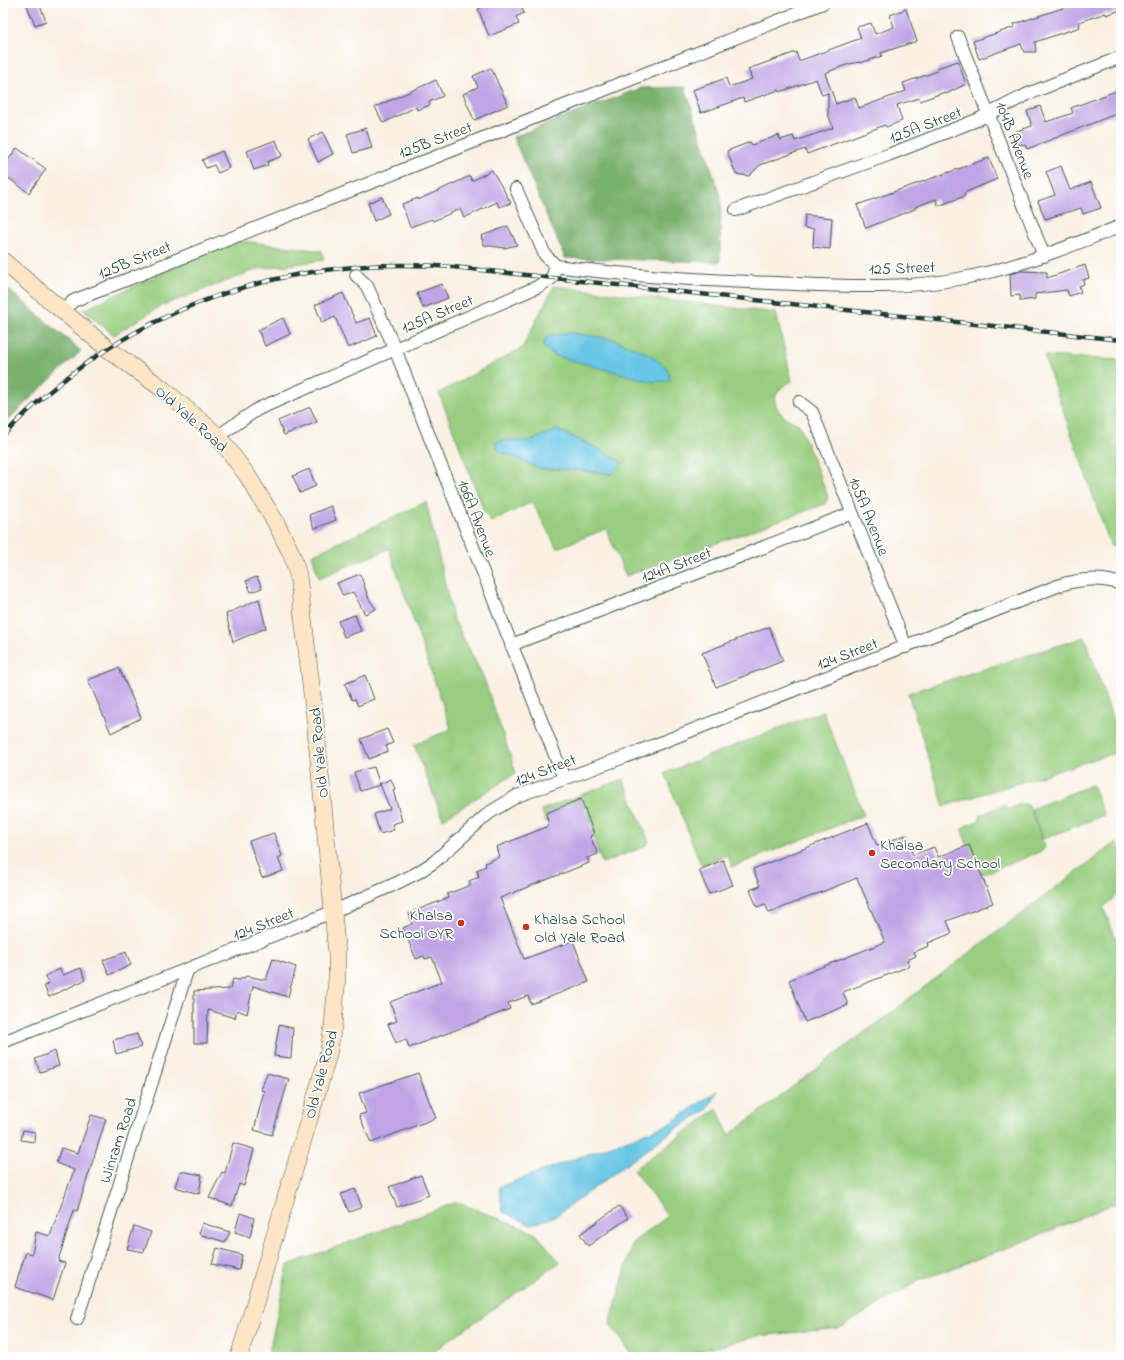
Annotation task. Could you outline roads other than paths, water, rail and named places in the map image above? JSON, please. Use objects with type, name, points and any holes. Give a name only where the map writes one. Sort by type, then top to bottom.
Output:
[{"type":"main road","name":"Old Yale Road","points":[[3,261],[108,349],[164,390],[218,436],[248,475],[275,521],[292,554],[298,575],[315,719],[337,955],[337,978],[333,1026],[328,1055],[239,1357]]},
{"type":"street","name":"125B Street","points":[[63,312],[73,301],[823,3]]},
{"type":"street","name":"104B Avenue","points":[[958,37],[1044,256]]},
{"type":"street","name":"125A Street","points":[[736,210],[881,158],[989,116],[1028,94],[1121,58]]},
{"type":"street","points":[[516,189],[545,255],[556,266]]},
{"type":"street","name":"125 Street","points":[[556,266],[675,278],[816,284],[929,283],[978,275],[1044,256],[1121,226]]},
{"type":"street","name":"125A Street","points":[[218,436],[258,409],[537,287],[552,278],[556,266]]},
{"type":"street","name":"106A Avenue","points":[[356,275],[367,286],[394,349],[564,778]]},
{"type":"street","name":"105A Avenue","points":[[799,402],[812,412],[906,647]]},
{"type":"street","name":"124A Street","points":[[511,645],[852,513]]},
{"type":"street","name":"124 Street","points":[[3,1042],[187,971],[332,912],[417,873],[448,851],[488,813],[517,796],[627,756],[1060,585],[1076,580],[1093,579],[1121,584]]},
{"type":"street","name":"Winram Road","points":[[77,1319],[187,971]]},
{"type":"water","points":[[571,333],[613,339],[649,354],[667,368],[670,381],[653,382],[556,356],[542,346],[548,335]]},
{"type":"water","points":[[557,430],[595,447],[623,463],[612,474],[566,469],[541,469],[499,451],[495,442],[507,440],[530,441]]},
{"type":"water","points":[[717,1091],[707,1110],[675,1129],[554,1217],[531,1225],[503,1212],[499,1187],[669,1124]]},
{"type":"railway","points":[[3,436],[49,392],[99,354],[152,323],[208,299],[267,281],[328,270],[390,265],[453,267],[1121,340]]},
{"type":"place","name":"Khalsa Secondary School","points":[[872,853]]},
{"type":"place","name":"Khalsa School OYR","points":[[461,923]]},
{"type":"place","name":"Khalsa School Old Yale Road","points":[[526,927]]}]
